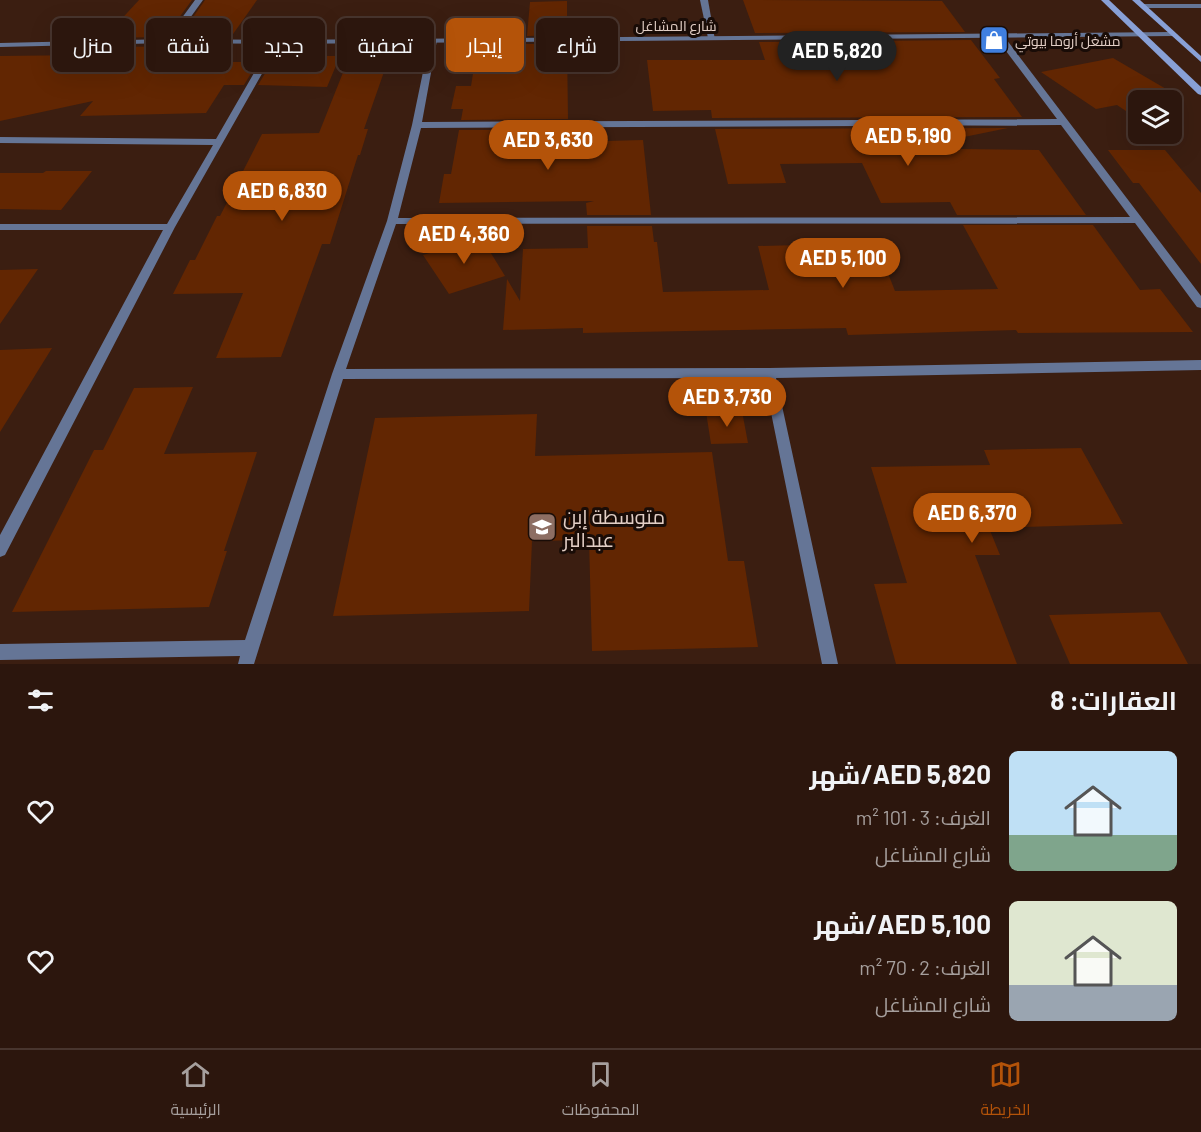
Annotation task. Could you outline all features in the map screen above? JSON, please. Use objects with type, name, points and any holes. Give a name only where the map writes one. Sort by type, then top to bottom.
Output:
[{"type":"main road","points":[[1105,0],[1201,92]]},
{"type":"main road","points":[[1139,3],[1201,60]]},
{"type":"street","points":[[186,18],[199,0]]},
{"type":"street","points":[[704,0],[712,38]]},
{"type":"street","points":[[1139,3],[1201,6]]},
{"type":"street","name":"شارع المشاغل","points":[[434,40],[1171,34]]},
{"type":"street","points":[[1000,37],[1201,304]]},
{"type":"street","name":"شارع المشاغل","points":[[0,45],[146,41]]},
{"type":"street","points":[[0,550],[170,227],[259,72]]},
{"type":"street","points":[[0,652],[248,656],[338,374],[392,221],[417,125],[427,72]]},
{"type":"street","points":[[417,125],[1064,122]]},
{"type":"street","points":[[0,140],[220,142]]},
{"type":"street","points":[[392,221],[1138,220]]},
{"type":"street","points":[[0,227],[170,227]]},
{"type":"street","points":[[338,374],[769,374],[1201,365]]},
{"type":"street","points":[[769,374],[830,664]]},
{"type":"building","points":[[139,0],[192,0],[179,18],[146,18],[146,37],[134,38],[134,18],[122,18]]},
{"type":"building","points":[[205,0],[257,0],[231,37],[231,18],[192,18]]},
{"type":"building","points":[[743,0],[942,1],[965,32],[755,33]]},
{"type":"building","points":[[567,1],[567,18],[536,18],[536,36],[527,36],[530,2]]},
{"type":"building","points":[[971,40],[1000,78],[994,79],[1022,117],[712,118],[711,110],[653,111],[647,60],[765,60],[759,42]]},
{"type":"building","points":[[526,44],[536,44],[536,72],[567,72],[568,119],[461,120],[463,109],[451,109],[456,86],[471,86],[473,72],[524,72]]},
{"type":"building","points":[[134,47],[146,47],[146,72],[231,72],[231,62],[243,62],[243,72],[252,72],[244,85],[224,85],[206,113],[80,116],[93,101],[0,121],[0,56],[52,55],[52,72],[134,72]]},
{"type":"building","points":[[325,56],[337,56],[337,63],[327,87],[258,85],[266,72],[325,72]]},
{"type":"building","points":[[1113,58],[1168,90],[1128,90],[1128,112],[1117,105],[1096,109],[1041,72]]},
{"type":"building","points":[[343,72],[384,72],[364,129],[368,129],[360,155],[358,155],[330,244],[322,244],[281,357],[216,358],[243,293],[173,294],[190,260],[195,260],[217,216],[220,216],[262,134],[319,133]]},
{"type":"building","points":[[1008,128],[959,138],[961,149],[1039,150],[1086,215],[957,215],[950,202],[881,203],[862,163],[780,164],[786,183],[728,184],[715,129]]},
{"type":"building","points":[[459,130],[568,130],[570,142],[643,140],[651,215],[587,215],[586,203],[594,201],[439,203],[444,174],[451,174]]},
{"type":"building","points":[[1108,150],[1165,150],[1201,193],[1201,264],[1139,183],[1133,183]]},
{"type":"building","points":[[46,171],[92,171],[61,210],[0,209],[0,173],[43,173]]},
{"type":"building","points":[[963,225],[1093,225],[1140,290],[1160,289],[1193,332],[1018,333],[1016,330],[848,335],[846,328],[583,333],[583,328],[503,330],[507,279],[520,301],[523,249],[588,248],[587,226],[652,226],[654,242],[657,242],[663,292],[769,290],[758,246],[876,243],[895,291],[998,289]]},
{"type":"building","points":[[481,237],[505,276],[449,294],[423,255]]},
{"type":"building","points":[[38,269],[0,324],[0,270]]},
{"type":"building","points":[[52,348],[0,432],[0,350]]},
{"type":"building","points":[[193,387],[164,454],[257,452],[224,551],[227,551],[209,607],[12,612],[94,450],[103,450],[134,388]]},
{"type":"building","points":[[742,411],[748,443],[711,444],[706,412]]},
{"type":"building","name":"متوسطة إبن عبدالبر","points":[[537,414],[535,456],[712,452],[728,561],[744,561],[758,647],[592,651],[589,540],[532,541],[529,611],[333,616],[375,418]]},
{"type":"building","points":[[1081,448],[1123,524],[989,528],[1000,555],[975,555],[1017,664],[896,664],[874,584],[907,583],[871,467],[990,465],[984,450]]},
{"type":"building","points":[[1160,612],[1188,664],[1070,664],[1049,615]]},
{"type":"place","name":"مشغل أروما بيوتي","points":[[994,40]]},
{"type":"place","name":"متوسطة إبن عبدالبر","points":[[542,527]]}]
